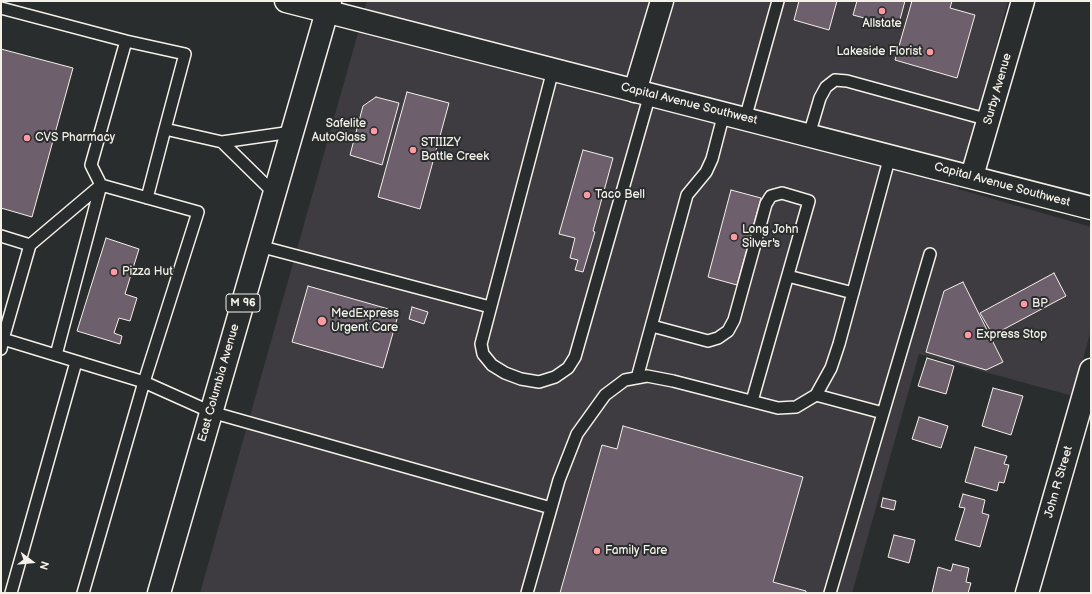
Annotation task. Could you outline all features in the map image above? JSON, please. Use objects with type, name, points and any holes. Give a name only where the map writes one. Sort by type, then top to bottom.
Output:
[{"type":"main road","name":"Capital Avenue Southwest","points":[[286,1],[328,7],[553,70],[972,176],[1091,208]]},
{"type":"main road","points":[[642,92],[662,1]]},
{"type":"main road","name":"Surby Avenue","points":[[972,176],[1023,1]]},
{"type":"main road","name":"East Columbia Avenue","points":[[159,593],[328,7]]},
{"type":"main road","name":"John R Street","points":[[1027,593],[1091,370]]},
{"type":"lane","points":[[745,119],[778,1]]},
{"type":"lane","points":[[1,8],[126,41],[185,54],[147,198]]},
{"type":"lane","points":[[56,355],[101,185],[91,165],[126,41]]},
{"type":"lane","points":[[553,70],[481,344],[483,354],[492,365],[505,373],[521,379],[539,382],[555,377],[568,368],[575,357],[642,92]]},
{"type":"lane","points":[[809,135],[820,98],[826,87],[835,80],[989,120]]},
{"type":"lane","points":[[637,378],[687,195],[706,172],[709,166],[724,113]]},
{"type":"lane","points":[[165,129],[222,142],[292,132]]},
{"type":"lane","points":[[222,142],[274,193]]},
{"type":"lane","points":[[527,593],[559,480],[577,434],[605,395],[626,380],[647,376],[674,380],[778,408],[796,407],[816,395],[831,368],[839,344],[890,156]]},
{"type":"lane","points":[[83,593],[144,382],[198,212],[101,185]]},
{"type":"lane","points":[[101,185],[30,245],[2,342],[56,355],[144,382],[211,412],[551,508]]},
{"type":"lane","points":[[652,326],[708,341],[718,338],[728,331],[734,320],[766,204],[771,196],[782,193],[809,201],[752,401]]},
{"type":"lane","points":[[1,236],[30,245]]},
{"type":"lane","points":[[259,246],[490,307]]},
{"type":"lane","points":[[830,593],[930,254]]},
{"type":"lane","points":[[788,276],[853,294]]},
{"type":"lane","points":[[11,593],[76,362]]},
{"type":"lane","points":[[816,395],[883,413]]},
{"type":"shaded area","points":[[367,1],[1008,1],[958,189],[1091,227],[1091,330],[1073,396],[919,354],[852,593],[200,593]]},
{"type":"building","points":[[799,1],[837,1],[829,30],[794,20]]},
{"type":"building","points":[[857,1],[905,1],[898,27],[853,15]]},
{"type":"building","points":[[912,1],[952,1],[950,8],[975,15],[957,78],[895,60]]},
{"type":"building","name":"CVS Pharmacy","points":[[1,49],[73,68],[32,217],[1,208]]},
{"type":"building","name":"STIIIZY Battle Creek","points":[[407,92],[449,103],[420,209],[378,197]]},
{"type":"building","name":"Safelite AutoGlass","points":[[376,97],[399,103],[382,165],[350,155],[363,106]]},
{"type":"building","name":"Taco Bell","points":[[583,150],[613,158],[593,231],[595,232],[583,272],[575,270],[578,260],[570,258],[575,238],[559,234]]},
{"type":"building","name":"Long John Silver's","points":[[731,190],[761,198],[737,285],[708,277]]},
{"type":"building","name":"Pizza Hut","points":[[106,238],[139,249],[125,294],[137,298],[130,321],[119,318],[114,333],[122,336],[120,344],[77,331]]},
{"type":"building","points":[[1054,273],[1066,296],[993,335],[980,313]]},
{"type":"building","points":[[963,282],[1003,362],[986,370],[926,352],[944,291]]},
{"type":"building","points":[[308,286],[399,312],[383,368],[292,342]]},
{"type":"building","points":[[412,307],[428,312],[424,324],[409,319]]},
{"type":"building","points":[[927,358],[954,366],[946,394],[918,386]]},
{"type":"building","points":[[993,388],[1023,396],[1011,435],[982,426]]},
{"type":"building","points":[[919,417],[948,426],[941,448],[912,439]]},
{"type":"building","points":[[623,426],[803,477],[773,582],[806,591],[806,593],[560,593],[602,445],[617,449]]},
{"type":"building","points":[[975,447],[1007,456],[1004,464],[1009,465],[1004,483],[999,482],[997,491],[965,482]]},
{"type":"building","points":[[963,494],[985,500],[982,513],[989,515],[980,547],[955,540],[965,508],[959,507]]},
{"type":"building","points":[[883,498],[896,501],[894,510],[881,507]]},
{"type":"building","points":[[894,535],[915,540],[909,563],[888,557]]},
{"type":"building","points":[[953,564],[969,568],[966,582],[971,583],[968,593],[932,593],[938,567],[951,571]]},
{"type":"place","name":"Allstate","points":[[882,11]]},
{"type":"place","name":"Lakeside Florist","points":[[930,52]]},
{"type":"place","name":"Safelite AutoGlass","points":[[374,131]]},
{"type":"place","name":"CVS Pharmacy","points":[[27,138]]},
{"type":"place","name":"STIIIZY Battle Creek","points":[[413,150]]},
{"type":"place","name":"Taco Bell","points":[[587,195]]},
{"type":"place","name":"Long John Silver's","points":[[734,237]]},
{"type":"place","name":"Pizza Hut","points":[[114,272]]},
{"type":"place","name":"BP","points":[[1024,304]]},
{"type":"place","name":"MedExpress Urgent Care","points":[[322,321]]},
{"type":"place","name":"Express Stop","points":[[968,335]]},
{"type":"place","name":"Family Fare","points":[[597,551]]}]
